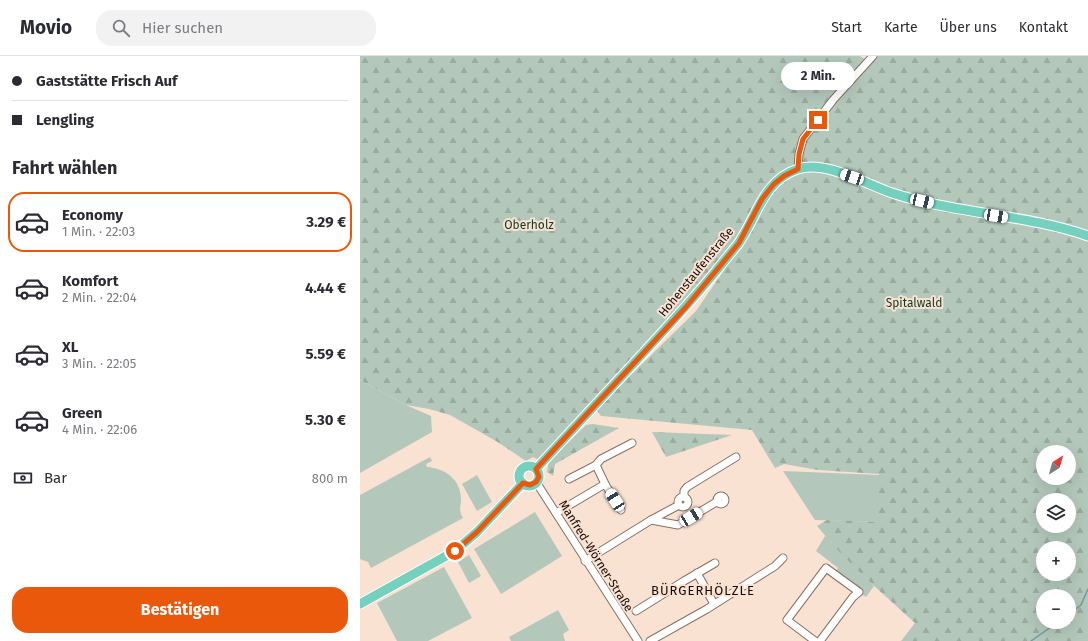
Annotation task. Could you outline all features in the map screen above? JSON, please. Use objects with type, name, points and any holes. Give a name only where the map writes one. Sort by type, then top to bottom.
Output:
[{"type":"main road","name":"Hohenstaufenstraße","points":[[536,469],[686,307],[739,243],[762,199],[774,184],[784,176],[798,169],[821,167],[852,177],[892,193],[922,201],[1041,224],[1088,236]]},
{"type":"main road","points":[[530,466],[536,469],[539,477],[536,482],[530,485],[523,483],[520,476],[522,469],[530,466]]},
{"type":"main road","points":[[360,604],[455,551],[477,532],[523,483]]},
{"type":"street","points":[[798,169],[799,154],[803,139],[833,100],[873,56]]},
{"type":"street","points":[[569,479],[596,465],[601,459],[632,444]]},
{"type":"street","points":[[585,561],[651,520],[679,505],[679,500],[684,497],[684,491],[687,487],[736,457]]},
{"type":"street","points":[[596,465],[605,484],[622,510]]},
{"type":"street","name":"Manfred-Wörner-Straße","points":[[536,482],[585,561],[638,641]]},
{"type":"street","points":[[556,513],[605,484]]},
{"type":"street","points":[[651,520],[678,525],[718,501]]},
{"type":"street","points":[[650,641],[708,609],[775,566],[784,558]]},
{"type":"street","points":[[636,611],[715,563]]},
{"type":"street","points":[[815,641],[787,620],[826,568],[859,592],[847,604],[820,641]]},
{"type":"street","points":[[697,573],[714,604]]},
{"type":"green space","points":[[360,56],[860,56],[868,61],[873,56],[1088,56],[1088,641],[901,641],[915,623],[852,564],[817,526],[827,520],[879,522],[879,474],[818,470],[784,464],[775,468],[752,430],[601,416],[596,409],[696,311],[742,244],[768,195],[774,187],[786,178],[799,172],[798,166],[784,172],[763,192],[733,248],[682,308],[539,460],[533,457],[526,461],[496,441],[450,415],[406,405],[360,380]]},
{"type":"green space","points":[[360,380],[406,405],[431,416],[432,432],[360,473]]},
{"type":"green space","points":[[593,424],[619,428],[555,464],[553,476],[547,472],[549,461],[586,425]]},
{"type":"green space","points":[[652,432],[732,435],[666,457]]},
{"type":"green space","points":[[430,457],[432,461],[426,464],[427,467],[440,470],[451,476],[458,486],[461,499],[460,510],[463,518],[371,568],[368,562],[360,559],[360,495]]},
{"type":"green space","points":[[783,471],[880,475],[879,522],[815,520]]},
{"type":"green space","points":[[477,475],[492,502],[477,511],[462,484]]},
{"type":"green space","points":[[535,512],[562,556],[501,594],[474,549]]},
{"type":"green space","points":[[825,536],[874,586],[866,597],[835,573],[838,568],[816,551]]},
{"type":"green space","points":[[469,555],[481,576],[469,583],[458,562]]},
{"type":"green space","points":[[444,567],[472,618],[428,641],[397,641],[377,603]]},
{"type":"green space","points":[[558,610],[569,630],[563,634],[565,641],[511,641],[509,637]]},
{"type":"waterway","points":[[1076,609],[1081,605],[1088,589]]},
{"type":"waterway","points":[[1031,641],[1048,629]]},
{"type":"district","name":"BÜRGERHÖLZLE","points":[[703,590]]},
{"type":"route","points":[[455,551],[477,532],[523,483],[532,485],[538,480],[539,474],[536,469],[686,307],[739,243],[765,194],[784,176],[798,169],[799,154],[803,139],[818,120]]},
{"type":"park label","name":"Oberholz","points":[[529,225]]},
{"type":"park label","name":"Spitalwald","points":[[914,303]]}]
